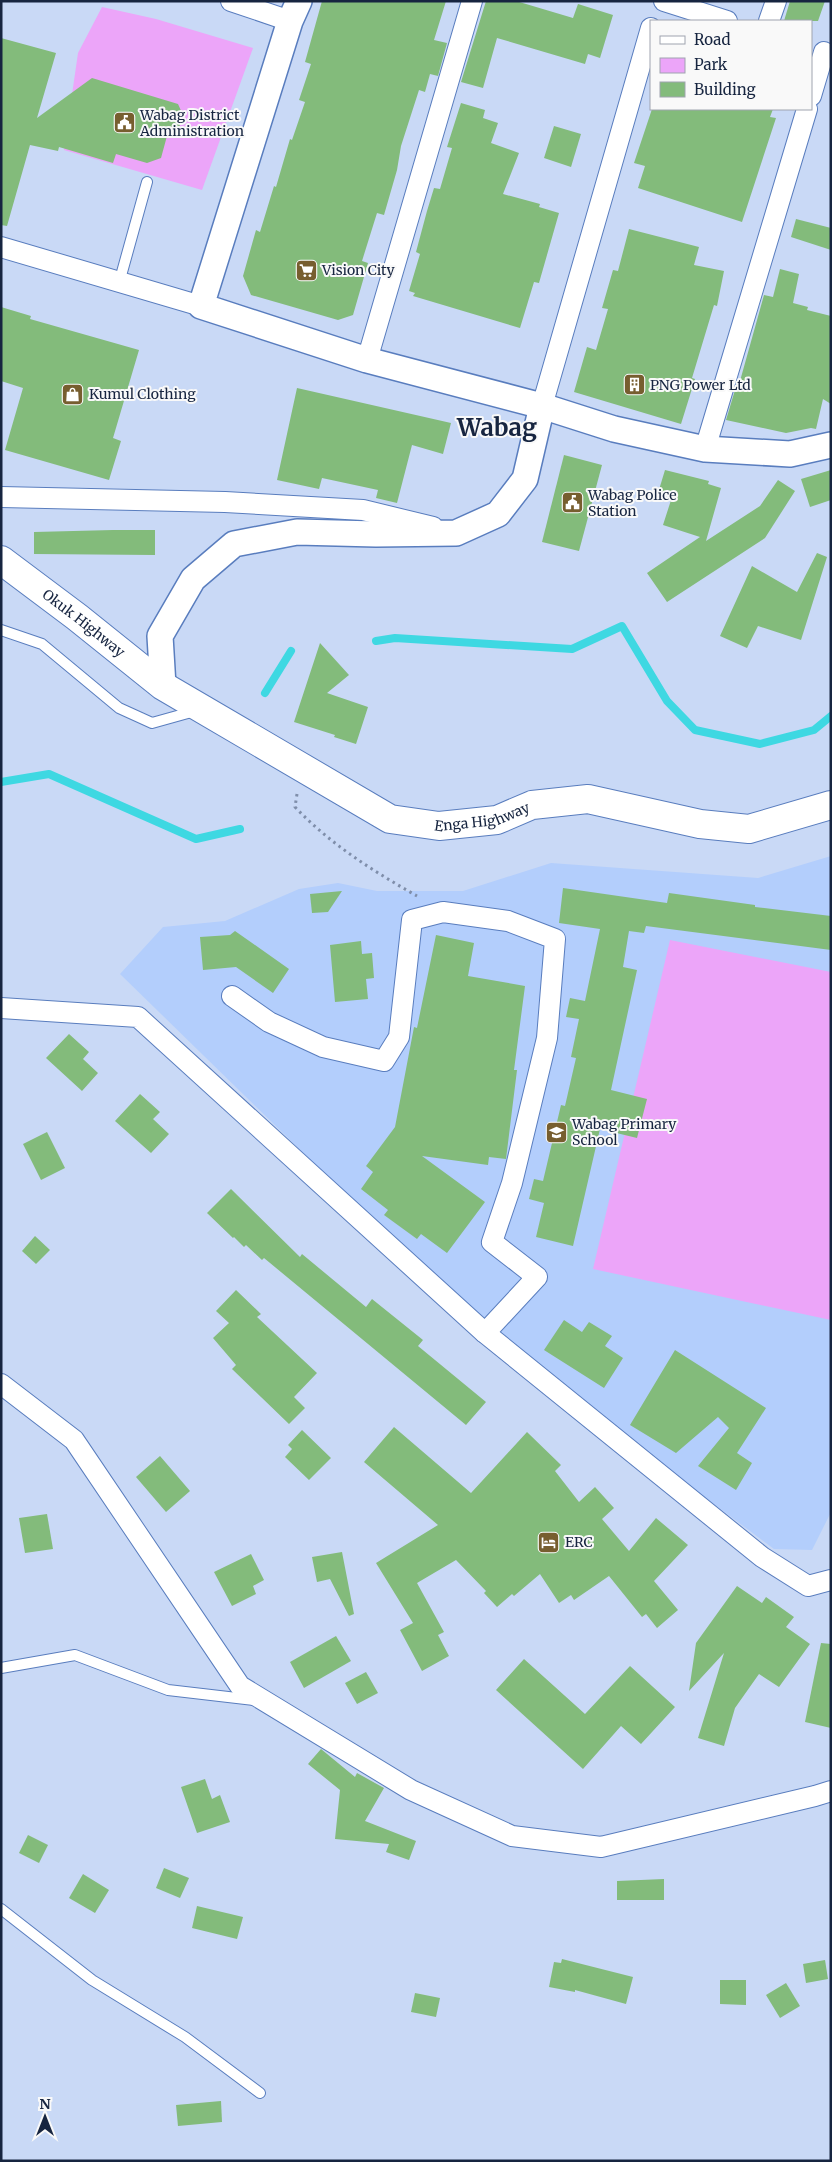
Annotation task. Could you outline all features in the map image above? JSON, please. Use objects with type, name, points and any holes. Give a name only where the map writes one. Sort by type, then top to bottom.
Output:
[{"type":"main road","name":"Okuk Highway","points":[[1,560],[164,686]]},
{"type":"main road","name":"Enga Highway","points":[[164,686],[390,819],[439,826],[497,820],[532,805],[588,799],[700,824],[750,829],[831,805]]},
{"type":"street","points":[[201,306],[294,11],[231,1]]},
{"type":"street","points":[[367,360],[472,1]]},
{"type":"street","points":[[653,20],[658,1]]},
{"type":"street","points":[[664,1],[724,20]]},
{"type":"street","points":[[769,20],[776,1]]},
{"type":"street","points":[[164,686],[160,636],[193,579],[234,544],[297,532],[376,534],[456,533],[498,514],[525,479],[542,406],[650,31]]},
{"type":"street","points":[[812,92],[822,52]]},
{"type":"street","points":[[705,449],[807,110]]},
{"type":"street","points":[[1,247],[201,306],[367,360],[542,406],[614,429],[705,449],[790,454],[831,445]]},
{"type":"street","points":[[1,497],[225,502],[363,510],[456,533]]},
{"type":"street","points":[[232,996],[269,1022],[323,1047],[384,1061],[399,1037],[412,920],[443,912],[508,921],[555,939],[546,1038],[512,1184],[492,1242],[537,1277],[485,1333]]},
{"type":"street","points":[[1,1008],[138,1017],[485,1333],[762,1557],[808,1586],[831,1580]]},
{"type":"street","points":[[1,1384],[74,1440],[240,1686],[411,1790],[512,1836],[601,1847],[831,1791]]},
{"type":"lane","points":[[119,283],[147,182]]},
{"type":"lane","points":[[1,630],[42,644],[120,708],[152,723],[203,709]]},
{"type":"lane","points":[[1,1668],[75,1655],[168,1690],[265,1702]]},
{"type":"lane","points":[[1,1910],[92,1980],[185,2037],[260,2093]]},
{"type":"path","points":[[308,771],[297,792],[295,807],[314,826],[370,869],[443,912]]},
{"type":"shaded area","name":"Wabag Primary School","points":[[831,856],[831,1512],[812,1550],[774,1549],[591,1412],[444,1290],[120,974],[163,927],[225,921],[299,889],[338,883],[377,891],[463,891],[551,863],[758,878]]},
{"type":"green space","points":[[102,7],[156,19],[253,48],[202,190],[64,150],[78,53]]},
{"type":"green space","points":[[670,940],[831,972],[831,1320],[593,1269]]},
{"type":"building","points":[[322,1],[446,1],[434,40],[447,43],[438,76],[430,74],[425,92],[419,90],[401,146],[397,170],[384,215],[377,213],[362,261],[368,263],[353,315],[338,320],[251,295],[243,276],[256,230],[260,232],[290,139],[292,140],[305,102],[299,100],[311,64],[305,62]]},
{"type":"building","points":[[486,1],[516,1],[573,18],[578,4],[613,15],[600,58],[588,54],[585,64],[497,38],[483,88],[461,82]]},
{"type":"building","points":[[790,1],[825,1],[818,21],[784,20]]},
{"type":"building","points":[[1,38],[56,53],[37,118],[92,78],[178,104],[183,115],[176,138],[167,136],[161,158],[147,163],[116,154],[113,163],[59,147],[58,151],[30,145],[7,226],[1,225]]},
{"type":"building","points":[[461,103],[485,110],[483,118],[498,123],[491,143],[519,153],[503,194],[540,204],[539,207],[559,213],[539,283],[534,282],[520,328],[413,296],[415,293],[409,291],[420,254],[416,252],[427,211],[434,188],[440,189],[452,148],[447,147]]},
{"type":"building","points":[[652,110],[773,110],[770,117],[776,118],[742,222],[638,188],[645,166],[634,163]]},
{"type":"building","points":[[554,126],[581,134],[571,167],[544,158]]},
{"type":"building","points":[[796,219],[831,228],[831,250],[791,237]]},
{"type":"building","points":[[629,229],[699,247],[694,265],[724,271],[717,306],[714,305],[692,378],[695,379],[681,424],[574,392],[587,347],[596,350],[608,309],[602,308],[613,270],[618,271]]},
{"type":"building","points":[[780,269],[799,274],[793,303],[808,307],[807,310],[831,316],[831,404],[823,399],[816,429],[811,428],[786,433],[726,420],[738,380],[740,381],[764,295],[773,297]]},
{"type":"building","name":"Kumul Clothing","points":[[1,307],[31,316],[30,319],[139,350],[113,438],[121,441],[109,480],[5,450],[23,388],[1,381]]},
{"type":"building","points":[[297,388],[451,423],[443,454],[412,445],[397,503],[376,498],[378,490],[322,478],[319,489],[277,480]]},
{"type":"building","name":"Wabag Police Station","points":[[564,455],[602,465],[579,551],[542,542]]},
{"type":"building","points":[[665,470],[709,481],[708,484],[721,488],[706,541],[760,506],[778,480],[795,491],[765,538],[667,602],[647,573],[700,537],[663,525],[672,497],[658,493]]},
{"type":"building","points":[[831,470],[831,500],[810,507],[801,479]]},
{"type":"building","points":[[155,530],[155,555],[34,554],[34,532]]},
{"type":"building","points":[[817,553],[827,557],[801,640],[758,626],[747,648],[720,636],[752,566],[797,592]]},
{"type":"building","points":[[320,643],[349,675],[327,693],[368,707],[356,744],[294,722]]},
{"type":"building","points":[[563,888],[667,903],[669,893],[755,905],[755,907],[831,916],[831,950],[646,926],[644,933],[629,931],[623,967],[637,970],[611,1090],[647,1099],[637,1138],[600,1129],[573,1246],[536,1237],[544,1203],[529,1199],[534,1179],[543,1181],[561,1105],[565,1106],[576,1058],[571,1057],[579,1019],[566,1017],[570,998],[585,1001],[600,929],[559,923]]},
{"type":"building","points":[[342,891],[328,912],[312,913],[310,894]]},
{"type":"building","points":[[235,931],[289,969],[273,993],[236,967],[203,970],[200,937],[230,935]]},
{"type":"building","points":[[436,935],[474,943],[468,976],[525,986],[514,1070],[517,1070],[506,1159],[489,1157],[488,1165],[422,1156],[485,1202],[447,1253],[421,1234],[417,1239],[384,1215],[388,1210],[361,1189],[373,1172],[366,1166],[395,1127],[414,1027],[417,1028]]},
{"type":"building","points":[[361,941],[362,954],[372,953],[374,978],[366,979],[368,999],[335,1002],[330,945]]},
{"type":"building","points":[[69,1034],[89,1052],[83,1059],[98,1073],[82,1091],[46,1058]]},
{"type":"building","points":[[140,1094],[160,1112],[153,1119],[169,1134],[151,1153],[115,1121]]},
{"type":"building","points":[[47,1132],[65,1168],[41,1180],[23,1144]]},
{"type":"building","points":[[231,1189],[300,1257],[302,1254],[366,1307],[372,1299],[423,1340],[418,1346],[486,1402],[466,1425],[264,1258],[262,1260],[246,1245],[244,1247],[233,1238],[207,1213]]},
{"type":"building","points":[[35,1236],[50,1250],[36,1264],[22,1251]]},
{"type":"building","points":[[236,1290],[261,1314],[257,1317],[317,1373],[294,1397],[305,1408],[289,1424],[232,1369],[236,1365],[213,1338],[229,1323],[216,1311]]},
{"type":"building","points":[[564,1320],[582,1332],[589,1322],[612,1336],[605,1346],[623,1358],[604,1388],[544,1350]]},
{"type":"building","points":[[675,1350],[766,1408],[737,1453],[752,1463],[736,1490],[698,1466],[729,1428],[718,1417],[676,1453],[630,1425]]},
{"type":"building","points":[[394,1427],[471,1493],[527,1432],[561,1465],[555,1471],[579,1502],[595,1487],[614,1508],[602,1519],[629,1551],[656,1518],[688,1545],[654,1581],[678,1610],[657,1628],[646,1614],[642,1617],[609,1576],[574,1600],[571,1595],[559,1603],[540,1574],[514,1596],[512,1594],[497,1607],[484,1593],[486,1591],[456,1560],[417,1583],[444,1632],[438,1635],[449,1656],[422,1671],[400,1630],[413,1623],[376,1563],[438,1525],[364,1462]]},
{"type":"building","points":[[302,1430],[331,1458],[309,1480],[285,1457],[292,1449],[288,1445]]},
{"type":"building","points":[[160,1456],[190,1491],[166,1512],[136,1477]]},
{"type":"building","points":[[47,1514],[53,1549],[25,1553],[19,1518]]},
{"type":"building","points":[[342,1552],[354,1614],[349,1616],[330,1579],[317,1582],[312,1557]]},
{"type":"building","points":[[251,1554],[264,1580],[253,1586],[256,1594],[232,1606],[214,1572]]},
{"type":"building","points":[[737,1586],[762,1603],[766,1597],[794,1617],[786,1627],[810,1644],[779,1687],[759,1674],[735,1708],[724,1746],[698,1738],[724,1653],[689,1691],[696,1643]]},
{"type":"building","points":[[336,1636],[351,1661],[304,1688],[290,1662]]},
{"type":"building","points":[[821,1643],[831,1644],[831,1728],[805,1722]]},
{"type":"building","points":[[524,1659],[585,1714],[630,1666],[675,1707],[641,1744],[621,1726],[583,1769],[496,1690]]},
{"type":"building","points":[[366,1672],[378,1693],[357,1704],[345,1683]]},
{"type":"building","points":[[321,1749],[355,1777],[357,1773],[384,1788],[365,1821],[416,1841],[409,1860],[386,1852],[389,1844],[335,1839],[340,1790],[308,1764]]},
{"type":"building","points":[[205,1779],[212,1799],[220,1795],[230,1822],[197,1833],[181,1787]]},
{"type":"building","points":[[28,1835],[48,1845],[39,1863],[19,1853]]},
{"type":"building","points":[[164,1868],[189,1878],[180,1898],[156,1888]]},
{"type":"building","points":[[83,1874],[109,1890],[95,1913],[69,1898]]},
{"type":"building","points":[[664,1879],[664,1900],[617,1900],[617,1881]]},
{"type":"building","points":[[197,1906],[243,1917],[237,1939],[192,1928]]},
{"type":"building","points":[[562,1959],[633,1977],[626,2004],[575,1990],[575,1992],[549,1987],[554,1962],[561,1963]]},
{"type":"building","points":[[825,1960],[828,1979],[806,1983],[803,1964]]},
{"type":"building","points":[[720,1980],[746,1980],[746,2005],[720,2004]]},
{"type":"building","points":[[786,1983],[800,2006],[780,2018],[766,1995]]},
{"type":"building","points":[[415,1993],[440,1998],[436,2017],[411,2012]]},
{"type":"building","points":[[221,2101],[222,2122],[178,2126],[176,2105]]},
{"type":"waterway","points":[[376,641],[395,638],[572,649],[622,626],[667,701],[695,730],[760,744],[814,730],[831,716]]},
{"type":"waterway","points":[[265,693],[291,651]]},
{"type":"waterway","points":[[1,782],[49,774],[196,839],[240,829]]},
{"type":"place","name":"Wabag District Administration","points":[[124,123]]},
{"type":"place","name":"Vision City","points":[[306,270]]},
{"type":"place","name":"PNG Power Ltd","points":[[634,385]]},
{"type":"place","name":"Kumul Clothing","points":[[73,394]]},
{"type":"place","name":"Wabag Police Station","points":[[572,503]]},
{"type":"place","name":"Wabag Primary School","points":[[556,1132]]},
{"type":"place","name":"ERC","points":[[549,1542]]},
{"type":"district","name":"Wabag","points":[[497,427]]}]
